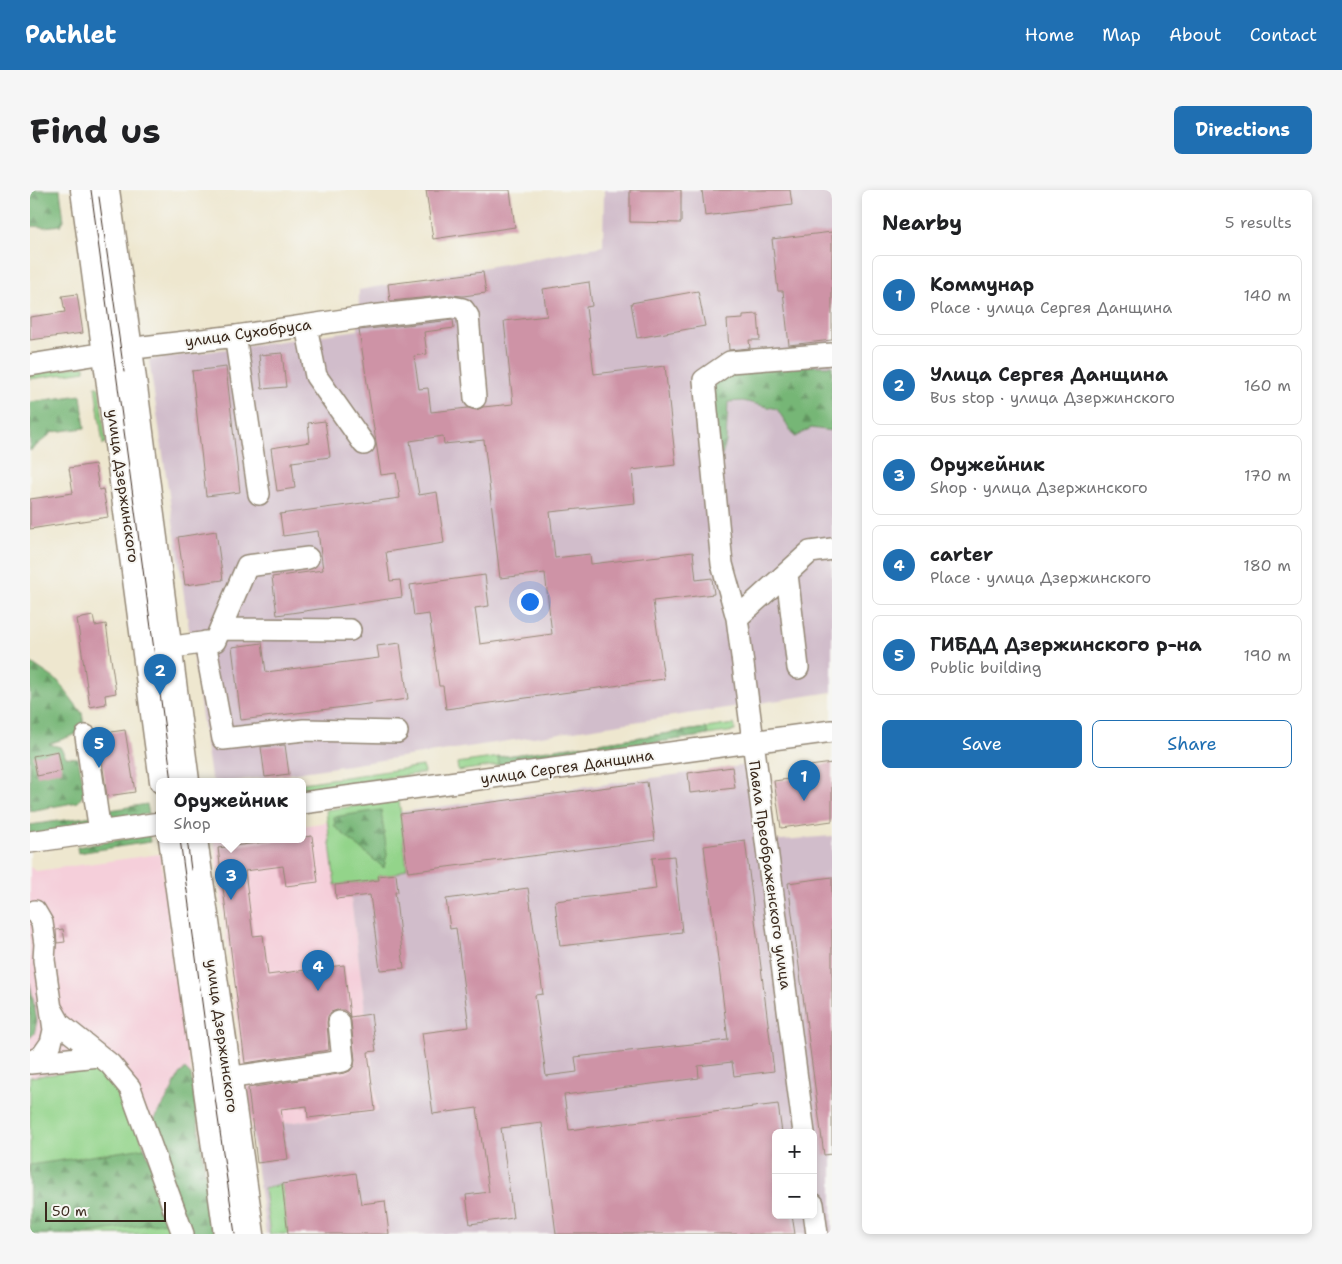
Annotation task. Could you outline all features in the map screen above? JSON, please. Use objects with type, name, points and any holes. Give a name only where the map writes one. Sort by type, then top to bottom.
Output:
[{"type":"main road","name":"улица Дзержинского","points":[[84,190],[117,351],[167,648],[186,778]]},
{"type":"main road","name":"улица Дзержинского","points":[[106,190],[117,351],[163,778]]},
{"type":"main road","name":"улица Дзержинского","points":[[173,843],[216,1080],[250,1234]]},
{"type":"main road","name":"улица Дзержинского","points":[[194,843],[216,1080],[227,1234]]},
{"type":"street","name":"улица Сухобруса","points":[[30,364],[392,314],[452,308],[462,309],[468,316],[475,398]]},
{"type":"street","points":[[306,326],[316,376],[364,444]]},
{"type":"street","points":[[236,336],[259,494]]},
{"type":"street","name":"Павла Преображенского улица","points":[[803,1129],[737,618],[722,564],[704,380],[730,362],[832,354]]},
{"type":"street","points":[[737,618],[810,552],[832,549]]},
{"type":"street","points":[[308,558],[247,566],[213,635],[223,739],[304,730],[397,732]]},
{"type":"street","points":[[787,574],[798,668]]},
{"type":"street","points":[[167,648],[213,635],[350,630]]},
{"type":"street","name":"улица Сергея Данщина","points":[[306,802],[832,731]]},
{"type":"street","points":[[86,736],[100,832]]},
{"type":"street","points":[[30,842],[156,823]]},
{"type":"street","points":[[30,1063],[42,1056],[51,1043],[54,1030],[44,960],[45,944],[40,910]]},
{"type":"street","points":[[51,1008],[60,1024],[110,1064],[130,1088],[183,1234]]},
{"type":"street","points":[[216,1080],[343,1061],[339,1022]]},
{"type":"street","points":[[30,1063],[98,1056]]},
{"type":"street","points":[[815,1219],[817,1234]]},
{"type":"shaded area","points":[[604,190],[832,190],[832,692],[289,774],[257,778],[212,778],[149,360],[358,330],[359,290],[603,246]]},
{"type":"shaded area","points":[[748,765],[757,842],[832,836],[832,1234],[266,1234],[251,1128],[378,1111],[341,820]]},
{"type":"shaded area","points":[[341,820],[378,1111],[251,1128],[214,843],[306,843],[306,825]]},
{"type":"shaded area","points":[[160,854],[214,1234],[30,1234],[30,867],[36,871]]},
{"type":"green space","points":[[30,190],[60,190],[64,220],[61,225],[30,226]]},
{"type":"green space","points":[[85,366],[85,371],[30,379],[30,373]]},
{"type":"green space","points":[[767,366],[832,366],[832,431],[811,428],[795,437],[777,409],[743,401],[728,402],[726,442],[722,456],[713,423],[712,397],[715,385],[720,376],[729,371]]},
{"type":"green space","points":[[95,386],[99,388],[106,442],[103,445]]},
{"type":"green space","points":[[81,395],[85,428],[53,432],[30,451],[30,402]]},
{"type":"green space","points":[[30,662],[58,681],[82,713],[85,731],[49,744],[60,747],[66,757],[78,758],[85,793],[78,802],[30,811]]},
{"type":"green space","points":[[734,724],[735,731],[458,771],[457,763]]},
{"type":"green space","points":[[706,728],[708,735],[499,765],[498,757]]},
{"type":"green space","points":[[423,766],[424,773],[306,789],[306,783]]},
{"type":"green space","points":[[399,800],[407,868],[396,874],[378,876],[379,880],[335,885],[326,810]]},
{"type":"green space","points":[[147,804],[149,814],[112,820],[110,810]]},
{"type":"green space","points":[[381,810],[387,854],[384,868],[335,827],[334,817]]},
{"type":"green space","points":[[93,816],[94,827],[30,835],[30,825]]},
{"type":"green space","points":[[149,835],[150,842],[78,853],[77,847]]},
{"type":"green space","points":[[30,983],[37,1021],[34,1034],[30,1038]]},
{"type":"green space","points":[[101,1068],[126,1099],[177,1234],[30,1234],[30,1077]]},
{"type":"green space","points":[[185,1069],[191,1075],[214,1234],[189,1234],[152,1124],[179,1074]]},
{"type":"green space","points":[[145,1148],[173,1221],[79,1234],[30,1234],[30,1165]]},
{"type":"green space","points":[[282,1184],[288,1234],[270,1234],[264,1189]]},
{"type":"building","points":[[426,190],[510,190],[515,227],[433,239]]},
{"type":"building","points":[[630,190],[681,190],[681,223],[630,222]]},
{"type":"building","points":[[702,190],[790,190],[792,205],[705,216]]},
{"type":"building","points":[[832,232],[832,340],[789,345],[783,291],[778,291],[772,239]]},
{"type":"building","points":[[483,272],[486,293],[390,301],[388,284]]},
{"type":"building","points":[[589,282],[592,306],[586,307],[594,374],[665,366],[676,465],[632,470],[635,503],[550,512],[555,558],[590,554],[591,564],[693,552],[696,580],[712,578],[714,594],[653,601],[664,679],[446,709],[443,686],[439,686],[429,614],[414,616],[410,585],[485,575],[489,606],[475,608],[480,644],[552,634],[545,573],[500,578],[484,440],[444,444],[443,436],[410,441],[419,495],[437,492],[444,543],[386,552],[390,581],[400,580],[402,597],[277,615],[272,577],[323,570],[318,531],[283,536],[280,514],[400,498],[396,473],[381,475],[359,330],[453,320],[454,328],[424,332],[427,354],[414,356],[419,389],[428,388],[431,412],[468,408],[476,410],[483,407],[513,404],[504,321],[547,316],[543,289]]},
{"type":"building","points":[[698,291],[705,326],[637,338],[631,303]]},
{"type":"building","points":[[77,294],[83,333],[30,340],[30,317],[65,312],[62,296]]},
{"type":"building","points":[[758,314],[760,340],[749,340],[750,348],[729,350],[727,320],[743,319],[743,315]]},
{"type":"building","points":[[282,353],[286,387],[262,389],[259,355]]},
{"type":"building","points":[[226,367],[240,492],[206,496],[192,371]]},
{"type":"building","points":[[325,421],[330,457],[292,462],[295,488],[277,491],[271,448],[310,442],[308,423]]},
{"type":"building","points":[[95,464],[99,490],[103,489],[108,517],[30,529],[30,499],[73,493],[69,468]]},
{"type":"building","points":[[216,531],[223,580],[185,585],[178,537]]},
{"type":"building","points":[[93,616],[95,626],[106,624],[116,693],[105,695],[106,704],[90,707],[77,619]]},
{"type":"building","points":[[262,643],[266,672],[379,658],[377,646],[400,643],[408,699],[241,720],[232,647]]},
{"type":"building","points":[[125,730],[135,792],[107,796],[98,734]]},
{"type":"building","points":[[285,745],[289,774],[265,777],[261,747]]},
{"type":"building","points":[[58,751],[62,771],[37,776],[33,756]]},
{"type":"building","points":[[832,763],[832,821],[781,828],[774,781],[803,777],[802,767]]},
{"type":"building","points":[[732,767],[735,788],[690,793],[688,773]]},
{"type":"building","points":[[647,782],[655,840],[408,872],[400,814]]},
{"type":"building","points":[[312,836],[318,882],[286,886],[283,866],[245,871],[253,936],[263,935],[268,975],[344,965],[350,1017],[371,1014],[376,1051],[368,1052],[375,1110],[308,1118],[307,1106],[281,1109],[288,1159],[257,1163],[248,1088],[350,1071],[354,1066],[355,1060],[351,1021],[349,1014],[344,1010],[331,1012],[327,1023],[329,1050],[245,1063],[218,848],[257,843],[306,843],[306,837]]},
{"type":"building","points":[[745,840],[774,1071],[734,1076],[732,1062],[698,1066],[699,1078],[564,1095],[569,1130],[778,1104],[781,1129],[772,1129],[772,1219],[793,1219],[795,1234],[556,1234],[542,1123],[501,1128],[513,1218],[470,1224],[466,1195],[489,1192],[477,1108],[433,1114],[422,1033],[469,1027],[456,928],[450,929],[446,899],[528,888],[543,994],[535,995],[546,1076],[577,1072],[575,1057],[728,1040],[704,846]]},
{"type":"building","points":[[674,856],[682,932],[560,946],[555,901],[656,889],[652,858]]},
{"type":"building","points":[[396,874],[398,892],[395,892],[404,968],[380,970],[370,895],[336,899],[335,885],[379,880],[378,876]]},
{"type":"building","points":[[832,877],[832,1154],[824,1155],[788,883]]},
{"type":"building","points":[[63,929],[65,942],[57,943],[56,930]]},
{"type":"building","points":[[356,1173],[361,1204],[385,1201],[389,1234],[288,1234],[282,1184]]},
{"type":"tram line","points":[[91,190],[172,778]]},
{"type":"tram line","points":[[99,197],[124,372]]},
{"type":"tram line","points":[[181,843],[235,1234]]},
{"type":"tram line","points":[[188,843],[191,870]]},
{"type":"place","name":"Улица Сергея Данщина","points":[[160,695]]},
{"type":"place","name":"ГИБДД Дзержинского р-на","points":[[99,768]]},
{"type":"place","name":"Коммунар","points":[[804,801]]},
{"type":"place","name":"Оружейник","points":[[231,900]]},
{"type":"place","name":"carter","points":[[318,991]]}]
